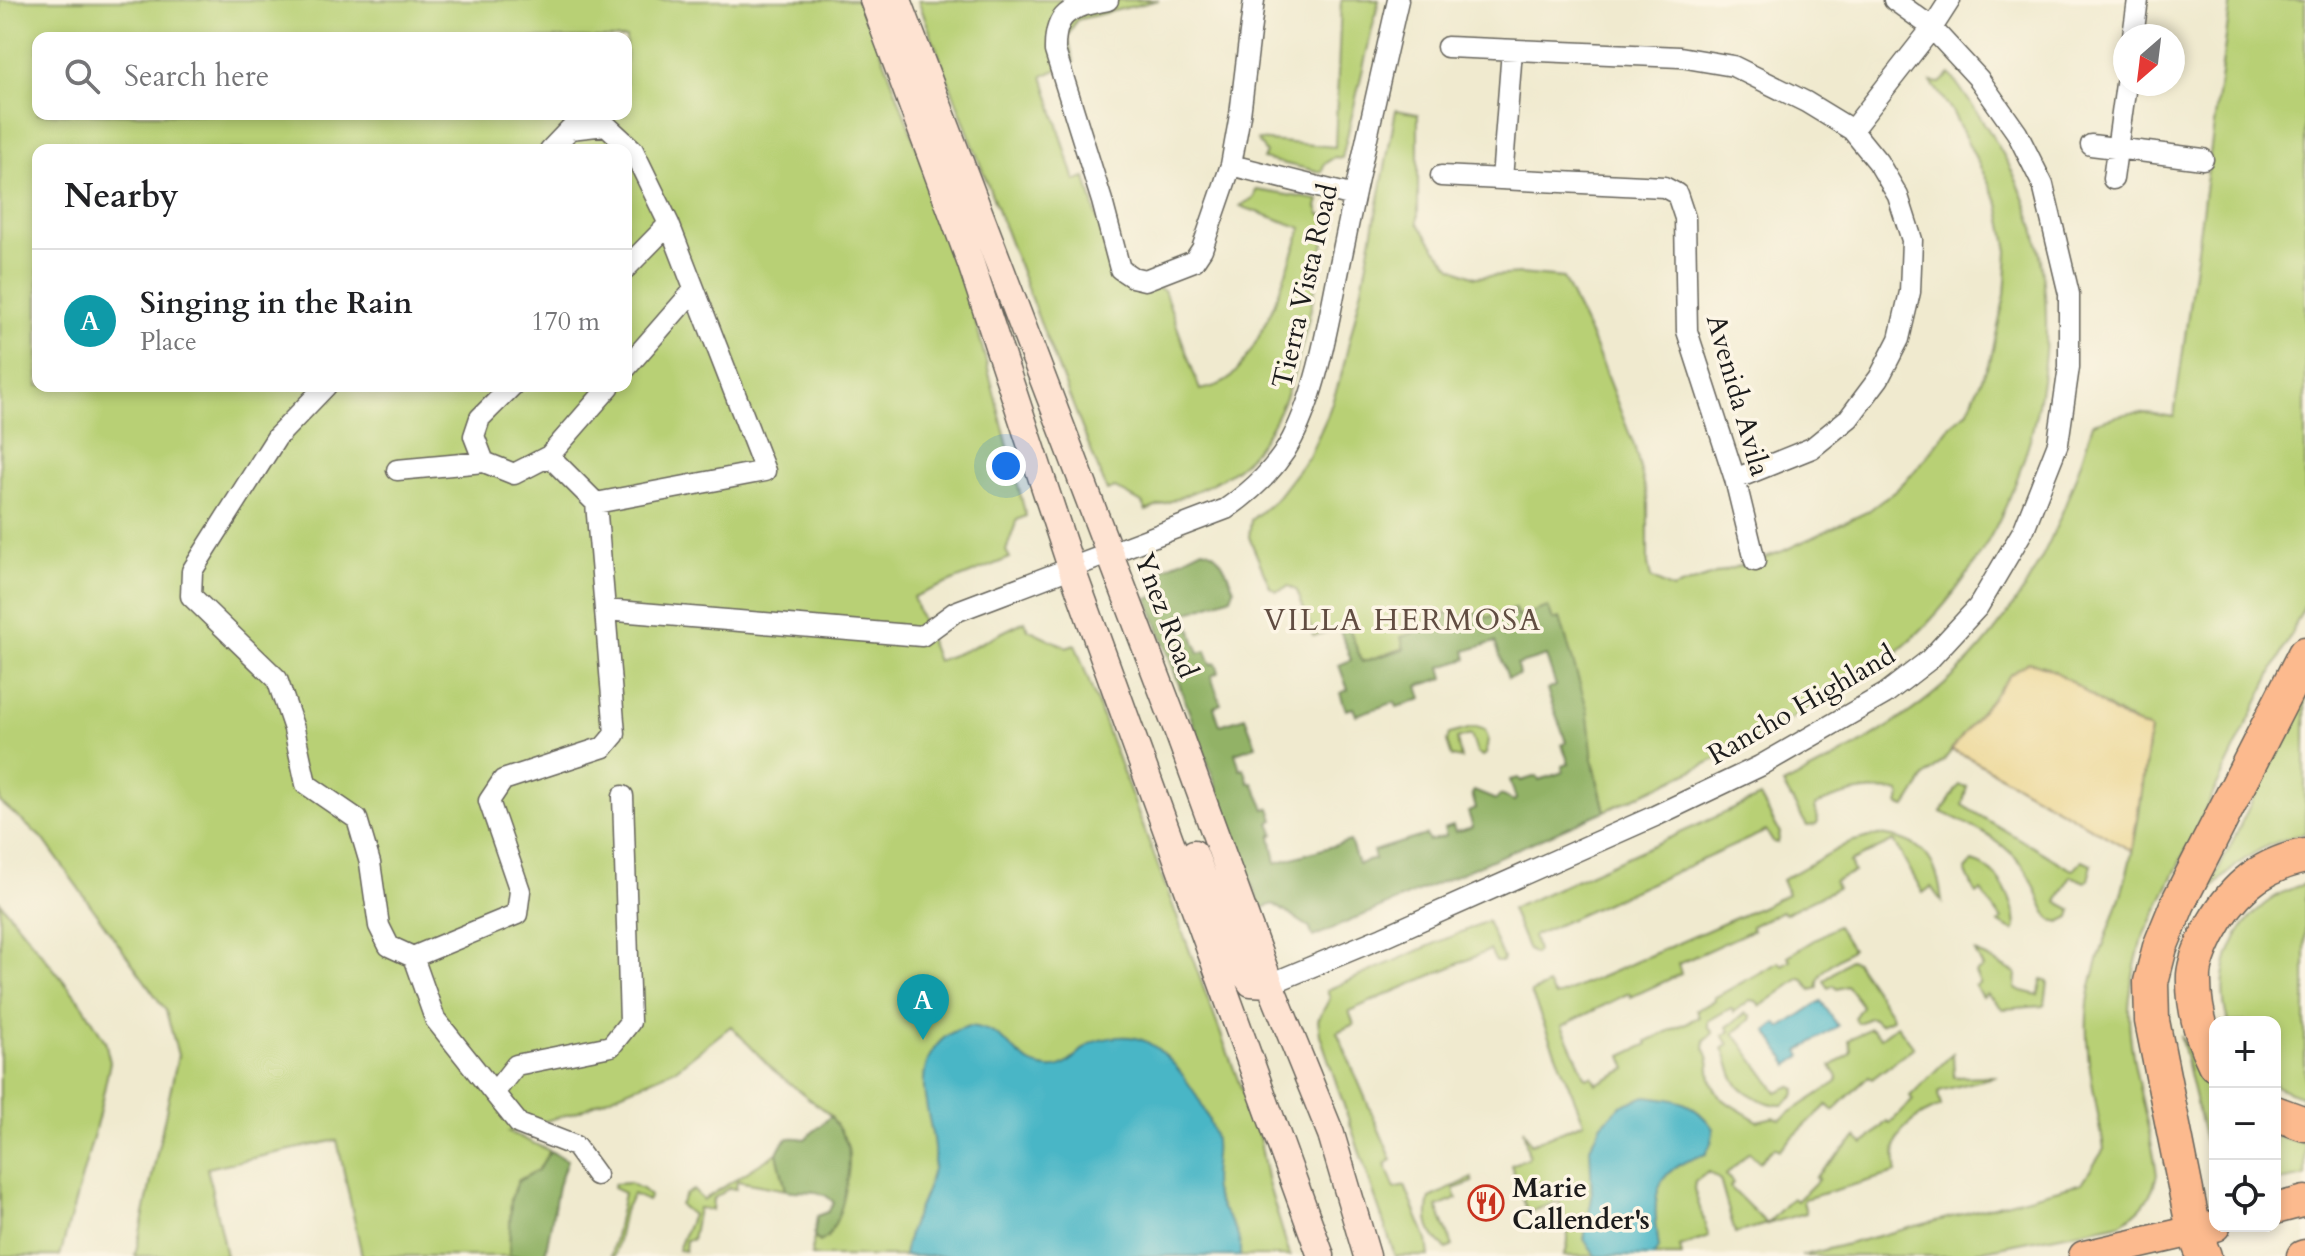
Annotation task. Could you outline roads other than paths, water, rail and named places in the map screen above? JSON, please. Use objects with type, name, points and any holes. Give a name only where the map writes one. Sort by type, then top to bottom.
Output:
[{"type":"highway","points":[[2204,1238],[2152,1021],[2151,982],[2160,947],[2178,903],[2305,654]]},
{"type":"highway","points":[[2209,1051],[2194,1003],[2194,971],[2204,941],[2232,894],[2259,874],[2287,860],[2305,856]]},
{"type":"highway","points":[[2281,1115],[2305,1124]]},
{"type":"main road","points":[[873,0],[971,264],[1071,567],[1321,1256]]},
{"type":"main road","name":"Ynez Road","points":[[898,0],[1178,732],[1270,984],[1331,1134],[1367,1256]]},
{"type":"main road","points":[[1158,806],[1187,836],[1235,960],[1251,983],[1270,984]]},
{"type":"main road","points":[[2281,1207],[2305,1201]]},
{"type":"main road","points":[[2084,1256],[2204,1238]]},
{"type":"street","points":[[1108,0],[1073,9],[1060,18],[1055,51],[1120,269],[1132,277],[1145,280],[1194,261],[1202,249],[1222,198],[1240,115],[1254,0]]},
{"type":"street","name":"Tierra Vista Road","points":[[605,610],[922,636],[955,612],[1226,509],[1262,480],[1292,439],[1309,392],[1326,333],[1398,0]]},
{"type":"street","name":"Rancho Highland","points":[[1270,984],[1655,816],[1760,766],[1885,694],[1929,660],[1978,607],[2024,529],[2058,443],[2069,367],[2069,294],[2043,185],[2017,133],[1979,79],[1932,28],[1894,0]]},
{"type":"street","points":[[1852,130],[1932,28],[1950,0]]},
{"type":"street","points":[[2135,24],[2138,0]]},
{"type":"street","points":[[1447,47],[1680,57],[1733,66],[1806,102],[1852,130],[1878,162],[1898,196],[1912,240],[1910,292],[1899,339],[1879,378],[1849,418],[1812,448],[1735,479]]},
{"type":"street","points":[[1502,179],[1512,50]]},
{"type":"street","points":[[2113,179],[2124,96]]},
{"type":"street","points":[[556,144],[570,129],[606,125],[627,144]]},
{"type":"street","points":[[2091,145],[2203,159]]},
{"type":"street","points":[[596,503],[765,471],[669,224],[632,149]]},
{"type":"street","points":[[1231,165],[1354,196]]},
{"type":"street","name":"Avenida Avila","points":[[1441,176],[1664,187],[1677,194],[1685,218],[1687,331],[1735,479],[1755,561]]},
{"type":"street","points":[[632,262],[669,224]]},
{"type":"street","points":[[632,361],[694,290]]},
{"type":"street","points":[[320,392],[277,437],[192,571],[191,596],[277,679],[294,729],[306,784],[357,819],[370,863],[379,926],[389,946],[413,957],[435,1019],[519,1124],[575,1146],[596,1175]]},
{"type":"street","points":[[484,462],[474,436],[480,418],[506,392]]},
{"type":"street","points":[[397,470],[484,462],[514,474],[549,456],[605,392]]},
{"type":"street","points":[[413,957],[517,914],[520,891],[489,801],[503,780],[604,747],[615,734],[596,503],[549,456]]},
{"type":"street","points":[[494,1093],[516,1065],[611,1046],[630,1022],[623,796]]},
{"type":"water","points":[[1821,1001],[1838,1026],[1799,1051],[1802,1056],[1789,1065],[1767,1031],[1777,1023],[1781,1028]]},
{"type":"water","points":[[969,1026],[994,1033],[1023,1059],[1042,1067],[1065,1065],[1087,1046],[1107,1038],[1130,1037],[1157,1049],[1193,1090],[1209,1121],[1215,1142],[1214,1190],[1238,1235],[1240,1256],[904,1256],[909,1232],[933,1169],[933,1139],[924,1093],[927,1063],[941,1040]]},
{"type":"water","points":[[1645,1096],[1675,1100],[1691,1107],[1713,1128],[1712,1141],[1706,1154],[1687,1161],[1664,1178],[1656,1201],[1659,1249],[1654,1256],[1595,1256],[1584,1239],[1592,1198],[1590,1147],[1602,1124],[1620,1106]]},
{"type":"place","name":"Singing in the Rain","points":[[923,1040]]},
{"type":"place","name":"Marie Callender's","points":[[1486,1203]]},
{"type":"district","name":"VILLA HERMOSA","points":[[1403,620]]}]
